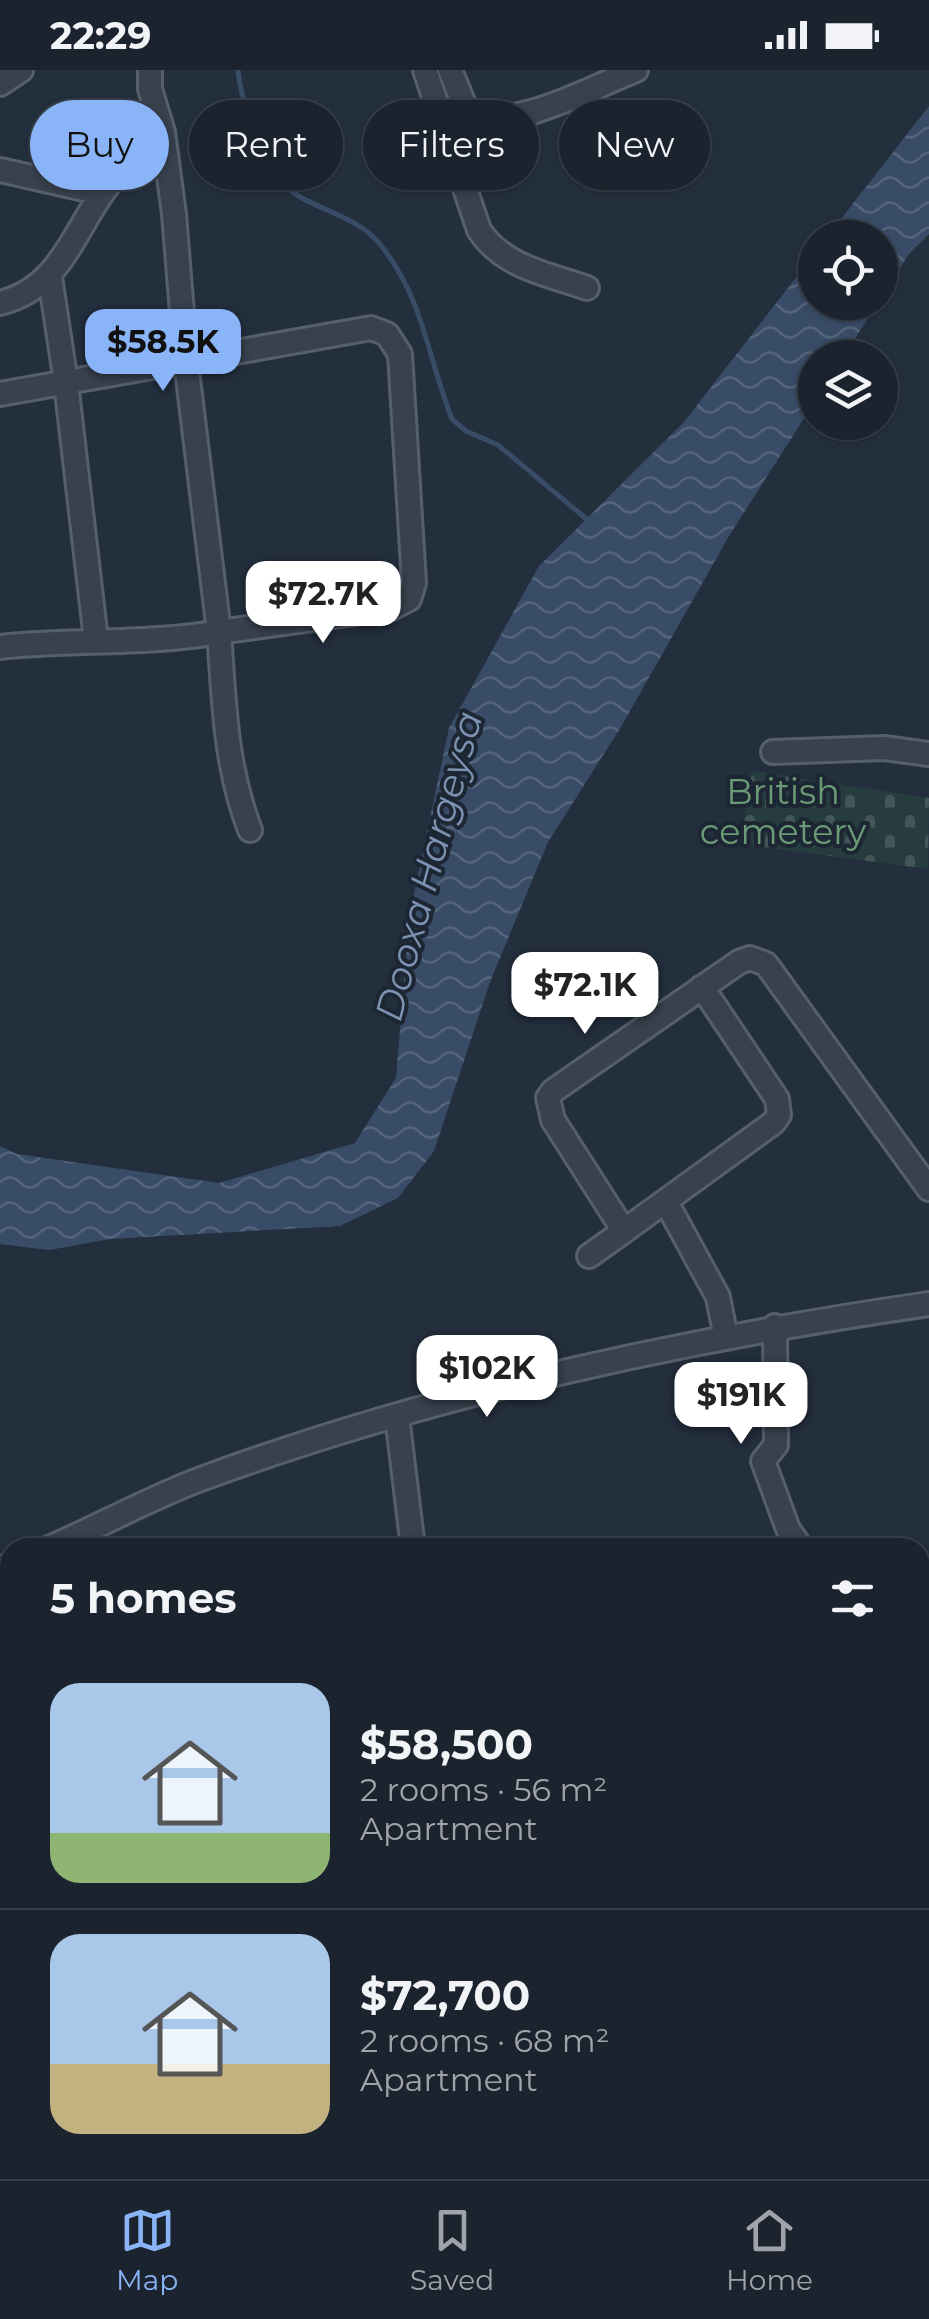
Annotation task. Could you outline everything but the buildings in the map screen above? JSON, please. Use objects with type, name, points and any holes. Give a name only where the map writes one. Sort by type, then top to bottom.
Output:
[{"type":"street","points":[[0,84],[21,70]]},
{"type":"street","points":[[150,70],[153,100]]},
{"type":"street","points":[[425,70],[479,230],[490,246],[510,262],[587,288]]},
{"type":"street","points":[[450,70],[468,114],[482,119],[512,118],[636,70]]},
{"type":"street","points":[[0,170],[102,193]]},
{"type":"street","points":[[169,177],[186,362],[219,632],[226,744],[234,790],[250,830]]},
{"type":"street","points":[[0,303],[19,298],[50,277],[104,190]]},
{"type":"street","points":[[50,277],[96,640]]},
{"type":"street","points":[[0,394],[371,328],[387,334],[400,354],[414,583],[409,600],[392,608],[184,638],[0,647]]},
{"type":"street","points":[[773,752],[884,748],[929,754]]},
{"type":"street","points":[[624,1231],[553,1120],[548,1098],[750,958],[766,964],[929,1190]]},
{"type":"street","points":[[588,1256],[779,1115],[777,1099],[702,988]]},
{"type":"street","points":[[666,1202],[718,1297],[726,1338]]},
{"type":"street","points":[[72,1538],[195,1481],[336,1432],[775,1326],[929,1304]]},
{"type":"street","points":[[775,1326],[776,1446],[763,1460],[794,1538]]},
{"type":"street","points":[[397,1416],[413,1538]]},
{"type":"green space","name":"British cemetery","points":[[752,771],[929,798],[928,869],[740,844]]},
{"type":"water","points":[[929,106],[929,234],[898,271],[898,220],[840,220]]},
{"type":"water","name":"Dooxa Hargeysa","points":[[798,275],[798,320],[867,320],[854,340],[798,340],[798,428],[729,536],[621,727],[548,842],[490,982],[434,1151],[398,1198],[340,1226],[110,1239],[49,1250],[0,1244],[0,1146],[17,1154],[219,1183],[355,1143],[396,1078],[410,913],[449,728],[539,566],[684,422]]},
{"type":"waterway","points":[[238,70],[244,102],[258,140],[288,188],[362,228],[394,264],[415,306],[452,419],[466,431],[498,445],[589,521]]}]
